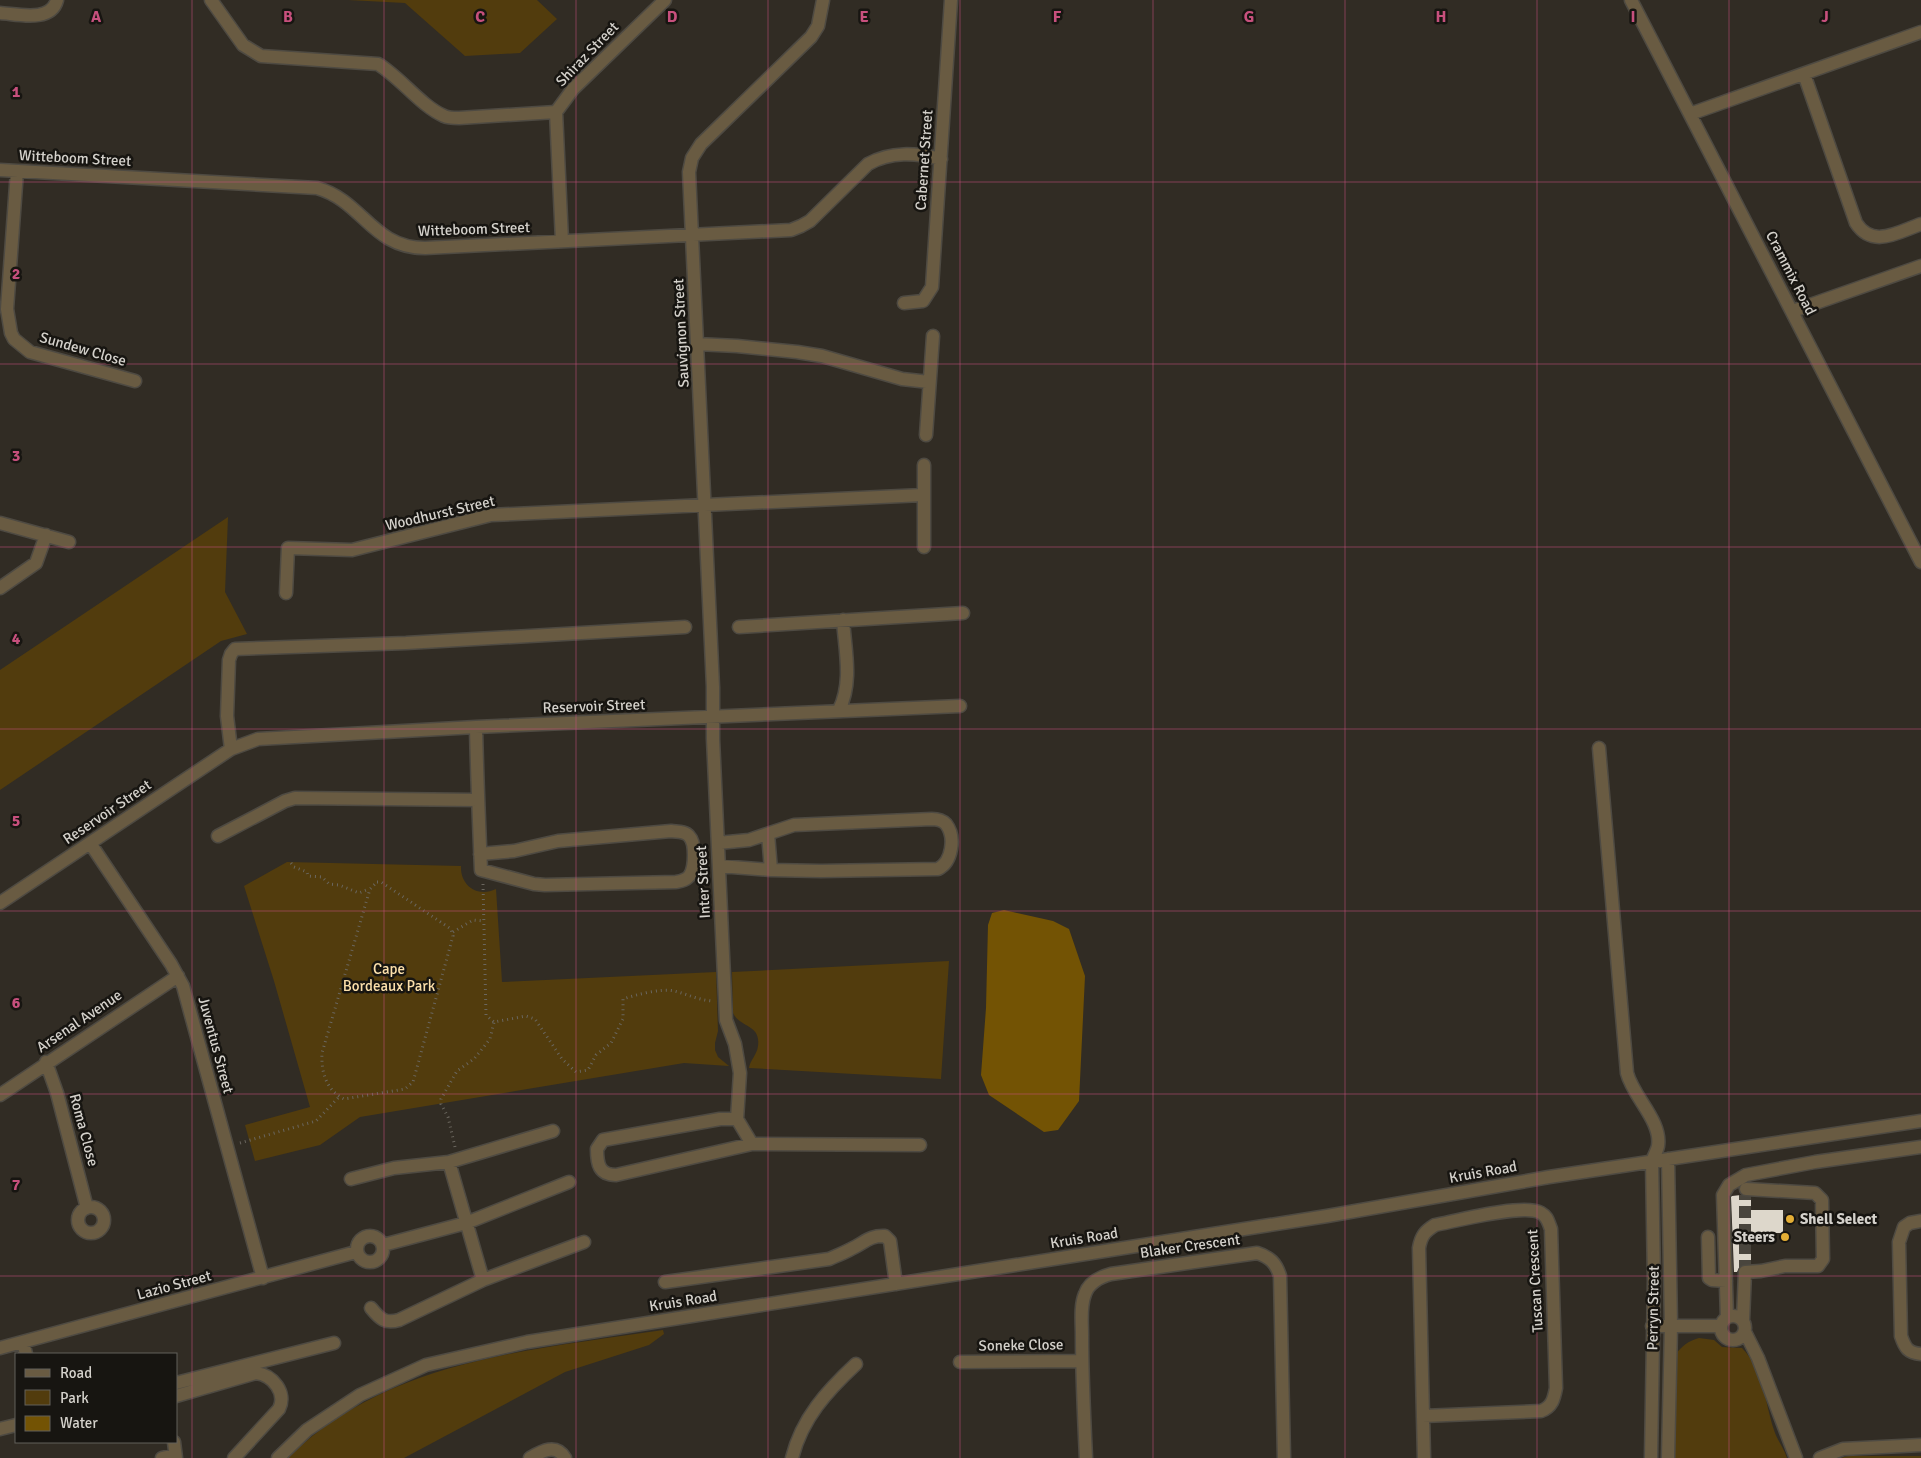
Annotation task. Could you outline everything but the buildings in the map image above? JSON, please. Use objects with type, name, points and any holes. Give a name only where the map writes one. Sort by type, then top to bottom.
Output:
[{"type":"street","points":[[0,13],[45,14],[53,8],[56,0]]},
{"type":"street","points":[[211,0],[236,38],[251,52],[271,57],[378,64],[392,72],[434,110],[446,117],[459,118],[556,112],[562,241]]},
{"type":"street","name":"Shiraz Street","points":[[556,112],[573,89],[665,0]]},
{"type":"street","name":"Sauvignon Street","points":[[713,717],[689,172],[692,158],[701,144],[811,36],[818,26],[823,0]]},
{"type":"street","name":"Cabernet Street","points":[[904,303],[923,301],[932,287],[952,0]]},
{"type":"street","name":"Crammix Road","points":[[1631,0],[1921,562]]},
{"type":"street","points":[[1690,114],[1921,32]]},
{"type":"street","points":[[1804,74],[1860,230],[1872,237],[1885,237],[1921,224]]},
{"type":"street","name":"Witteboom Street","points":[[0,170],[317,188],[338,196],[387,239],[414,248],[796,228],[810,221],[868,164],[878,158],[903,154],[941,159]]},
{"type":"street","name":"Sundew Close","points":[[17,171],[7,309],[9,327],[14,339],[30,352],[135,381]]},
{"type":"street","points":[[1792,311],[1921,266]]},
{"type":"street","points":[[926,435],[933,336]]},
{"type":"street","points":[[697,344],[805,353],[822,356],[902,379],[929,382]]},
{"type":"street","points":[[924,464],[924,547]]},
{"type":"street","points":[[705,506],[923,496]]},
{"type":"street","name":"Woodhurst Street","points":[[286,593],[288,548],[352,550],[492,515],[705,506]]},
{"type":"street","points":[[0,523],[70,542]]},
{"type":"street","points":[[0,588],[36,563],[46,535]]},
{"type":"street","points":[[739,626],[963,613]]},
{"type":"street","points":[[839,710],[848,686],[843,620]]},
{"type":"street","points":[[231,749],[227,716],[229,660],[235,649],[242,647],[406,642],[685,627]]},
{"type":"street","name":"Reservoir Street","points":[[0,903],[231,749],[258,739],[476,727],[960,706]]},
{"type":"street","name":"Inter Street","points":[[713,717],[726,1020],[735,1044],[740,1073],[737,1119]]},
{"type":"street","points":[[476,727],[478,800],[480,854],[481,870],[534,884],[545,885],[676,882],[685,880],[690,875],[693,865],[693,843],[689,836],[681,832],[671,831],[558,841],[514,851],[480,854]]},
{"type":"street","points":[[1599,748],[1628,1073],[1636,1096],[1652,1118],[1658,1146],[1668,1158]]},
{"type":"street","points":[[218,836],[285,801],[295,798],[478,800]]},
{"type":"street","points":[[718,843],[749,840],[794,825],[932,819],[940,820],[946,824],[950,832],[951,847],[949,858],[944,866],[938,869],[771,870],[719,866]]},
{"type":"street","points":[[768,834],[771,870]]},
{"type":"street","name":"Juventus Street","points":[[90,843],[183,986],[263,1278]]},
{"type":"street","name":"Arsenal Avenue","points":[[0,1094],[178,976]]},
{"type":"street","name":"Roma Close","points":[[46,1062],[57,1093],[87,1208]]},
{"type":"street","points":[[752,1144],[737,1119],[720,1119],[603,1140],[597,1149],[599,1166],[602,1171],[608,1175],[616,1175],[752,1144],[920,1146]]},
{"type":"street","name":"Kruis Road","points":[[278,1458],[307,1430],[360,1394],[426,1365],[528,1342],[1327,1216],[1668,1158],[1921,1121]]},
{"type":"street","points":[[351,1179],[394,1168],[449,1162],[553,1131]]},
{"type":"street","points":[[1652,1161],[1658,1146]]},
{"type":"street","points":[[1746,1175],[1745,1192],[1818,1194],[1822,1200],[1822,1259],[1818,1266],[1785,1266],[1761,1272],[1745,1272],[1744,1326],[1740,1338],[1732,1340],[1725,1336],[1724,1322],[1726,1281],[1723,1195],[1728,1185],[1746,1175],[1921,1146]]},
{"type":"street","name":"Perryn Street","points":[[1668,1158],[1671,1326],[1668,1458]]},
{"type":"street","name":"Perryn Street","points":[[1651,1458],[1654,1281],[1652,1161]]},
{"type":"street","points":[[449,1162],[484,1280]]},
{"type":"street","points":[[383,1245],[466,1223],[570,1182]]},
{"type":"street","name":"Tuscan Crescent","points":[[1423,1416],[1541,1411],[1548,1409],[1552,1404],[1556,1388],[1550,1229],[1547,1217],[1540,1212],[1517,1209],[1435,1224],[1421,1238],[1419,1248],[1423,1416],[1424,1458]]},
{"type":"street","points":[[1921,1221],[1910,1223],[1904,1227],[1899,1242],[1901,1336],[1904,1346],[1910,1352],[1921,1354]]},
{"type":"street","points":[[366,1236],[376,1237],[383,1245],[382,1256],[373,1263],[362,1261],[356,1252],[358,1242],[366,1236]]},
{"type":"street","points":[[665,1282],[805,1264],[828,1259],[853,1249],[869,1238],[885,1236],[890,1242],[896,1284]]},
{"type":"street","points":[[1708,1237],[1709,1278],[1726,1281]]},
{"type":"street","points":[[371,1308],[382,1320],[393,1322],[484,1280],[584,1242]]},
{"type":"street","name":"Lazio Street","points":[[0,1348],[24,1348],[356,1252]]},
{"type":"street","name":"Blaker Crescent","points":[[1086,1458],[1082,1303],[1085,1292],[1092,1283],[1100,1276],[1257,1253],[1265,1256],[1277,1267],[1280,1276],[1284,1458]]},
{"type":"street","points":[[1652,1326],[1724,1322],[1734,1315],[1744,1326],[1758,1358],[1796,1458]]},
{"type":"street","points":[[178,1382],[334,1343]]},
{"type":"street","name":"Soneke Close","points":[[960,1362],[1082,1361]]},
{"type":"street","points":[[792,1458],[796,1440],[817,1404],[856,1364]]},
{"type":"street","points":[[178,1395],[256,1372],[265,1374],[272,1379],[282,1399],[279,1409],[234,1458]]},
{"type":"street","points":[[0,1429],[15,1425]]},
{"type":"street","points":[[1820,1458],[1843,1449],[1921,1445]]},
{"type":"street","points":[[530,1458],[545,1450],[554,1449],[560,1451],[565,1458]]},
{"type":"street","points":[[162,1458],[175,1451]]},
{"type":"path","points":[[291,863],[294,867],[307,872],[308,876],[322,877],[328,884],[339,885],[359,893],[370,889]]},
{"type":"path","points":[[453,932],[381,882],[374,884],[370,889],[322,1053],[322,1074],[329,1086],[339,1097],[351,1099],[405,1089],[414,1082],[453,932],[473,920],[484,921]]},
{"type":"path","points":[[484,895],[486,1015],[494,1022]]},
{"type":"path","points":[[494,1022],[526,1016],[535,1020],[562,1059],[576,1072],[588,1070],[596,1055],[611,1043],[623,1019],[623,999],[635,995],[672,990],[713,1001]]},
{"type":"path","points":[[453,1141],[448,1117],[441,1104],[441,1099],[457,1071],[474,1059],[490,1039],[494,1022]]},
{"type":"path","points":[[227,1146],[316,1121],[339,1097]]},
{"type":"green space","points":[[348,0],[537,0],[557,19],[520,53],[465,56],[405,3]]},
{"type":"green space","points":[[228,517],[225,592],[247,634],[221,641],[0,790],[0,670]]},
{"type":"green space","name":"Cape Bordeaux Park","points":[[287,862],[461,866],[461,873],[471,888],[483,892],[496,889],[502,982],[716,972],[718,1031],[715,1050],[718,1057],[729,1066],[684,1063],[360,1117],[320,1145],[255,1161],[245,1125],[310,1107],[274,981],[244,886]]},
{"type":"green space","points":[[949,961],[941,1079],[749,1068],[758,1046],[758,1039],[753,1030],[736,1018],[733,1013],[732,972]]},
{"type":"green space","points":[[663,1330],[664,1334],[649,1345],[565,1372],[404,1458],[288,1458],[327,1425],[370,1399],[416,1379],[464,1364],[513,1353]]},
{"type":"green space","points":[[1699,1338],[1714,1340],[1722,1347],[1742,1348],[1750,1357],[1760,1377],[1774,1430],[1787,1458],[1673,1458],[1675,1355],[1686,1344]]},
{"type":"green space","points":[[1848,1456],[1921,1456],[1921,1458],[1840,1458]]},
{"type":"water","points":[[1004,910],[1053,921],[1069,929],[1085,976],[1079,1101],[1058,1130],[1044,1132],[989,1095],[981,1075],[986,1008],[988,925],[992,913]]},
{"type":"tunnel","points":[[1745,1195],[1745,1272]]},
{"type":"place","name":"Shell Select","points":[[1790,1219]]},
{"type":"place","name":"Steers","points":[[1785,1237]]}]
